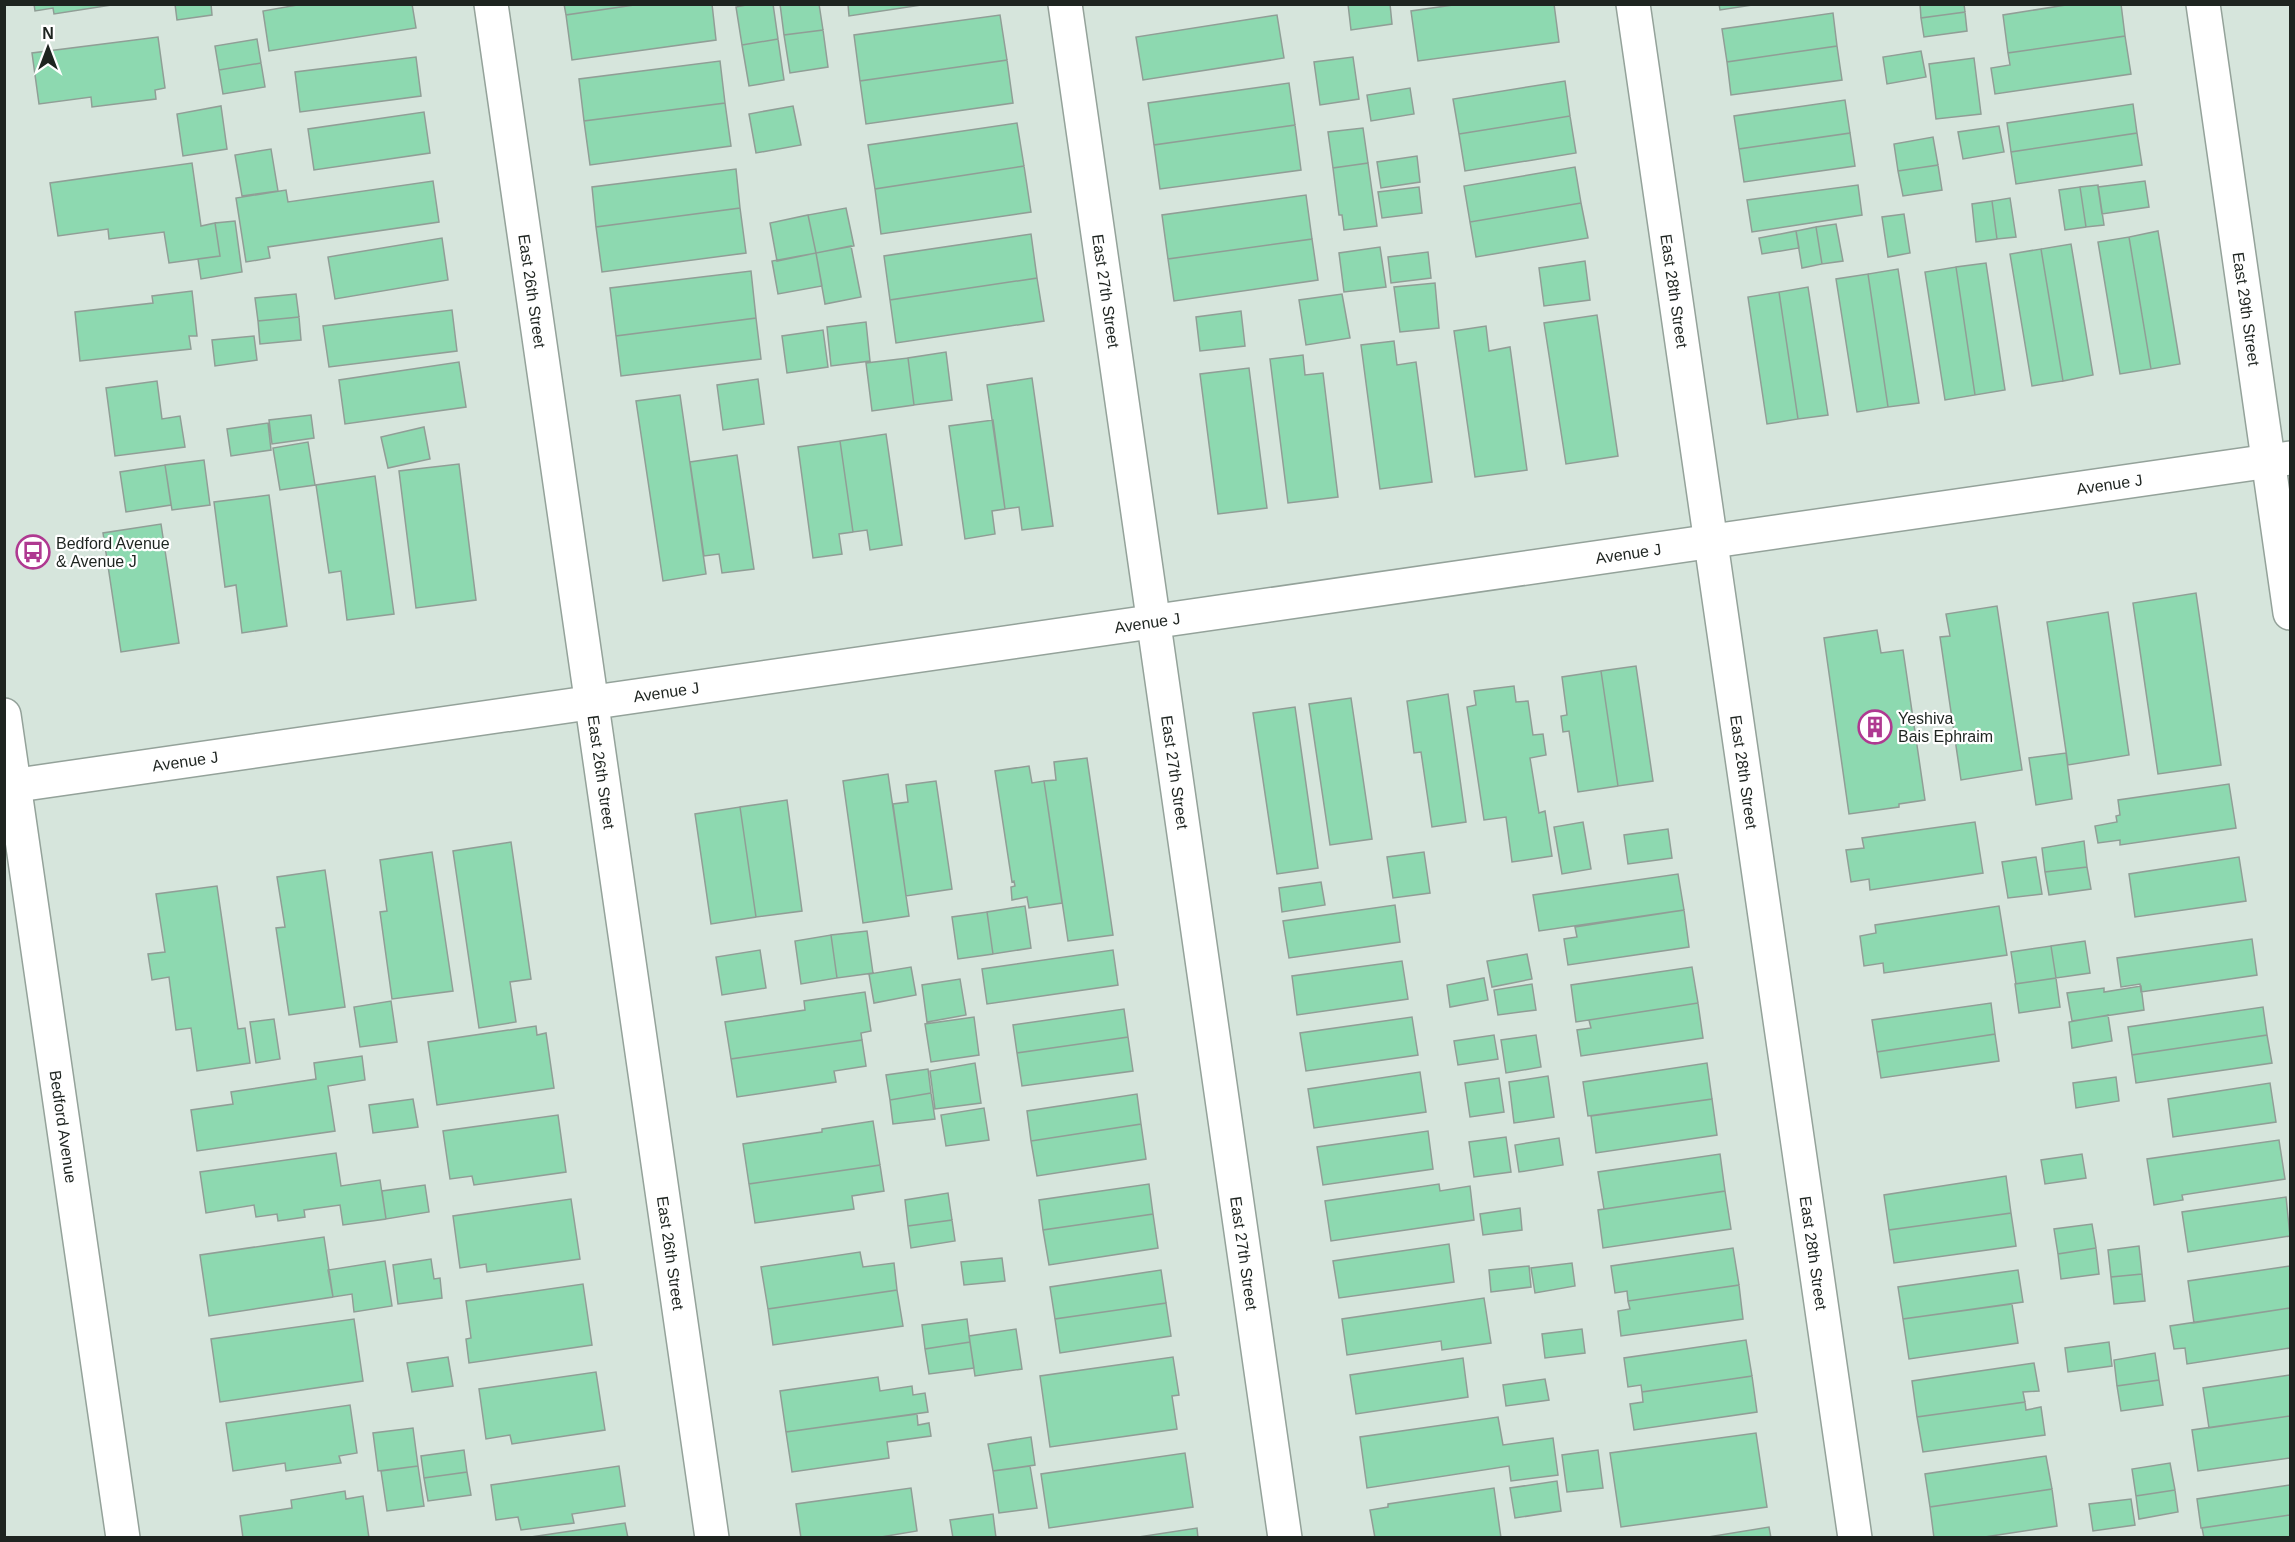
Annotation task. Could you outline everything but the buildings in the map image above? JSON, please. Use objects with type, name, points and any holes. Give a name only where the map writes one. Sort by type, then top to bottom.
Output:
[{"type":"street","name":"East 26th Street","points":[[491,4],[712,1538]]},
{"type":"street","name":"East 27th Street","points":[[1065,4],[1285,1538]]},
{"type":"street","name":"East 28th Street","points":[[1633,4],[1855,1538]]},
{"type":"street","name":"East 29th Street","points":[[2203,4],[2279,459],[2290,614]]},
{"type":"street","name":"Avenue J","points":[[9,786],[2279,459]]},
{"type":"street","name":"Bedford Avenue","points":[[4,715],[9,786],[123,1538]]},
{"type":"place","name":"Bedford Avenue & Avenue J","points":[[33,552]]},
{"type":"place","name":"Yeshiva Bais Ephraim","points":[[1875,727]]}]
